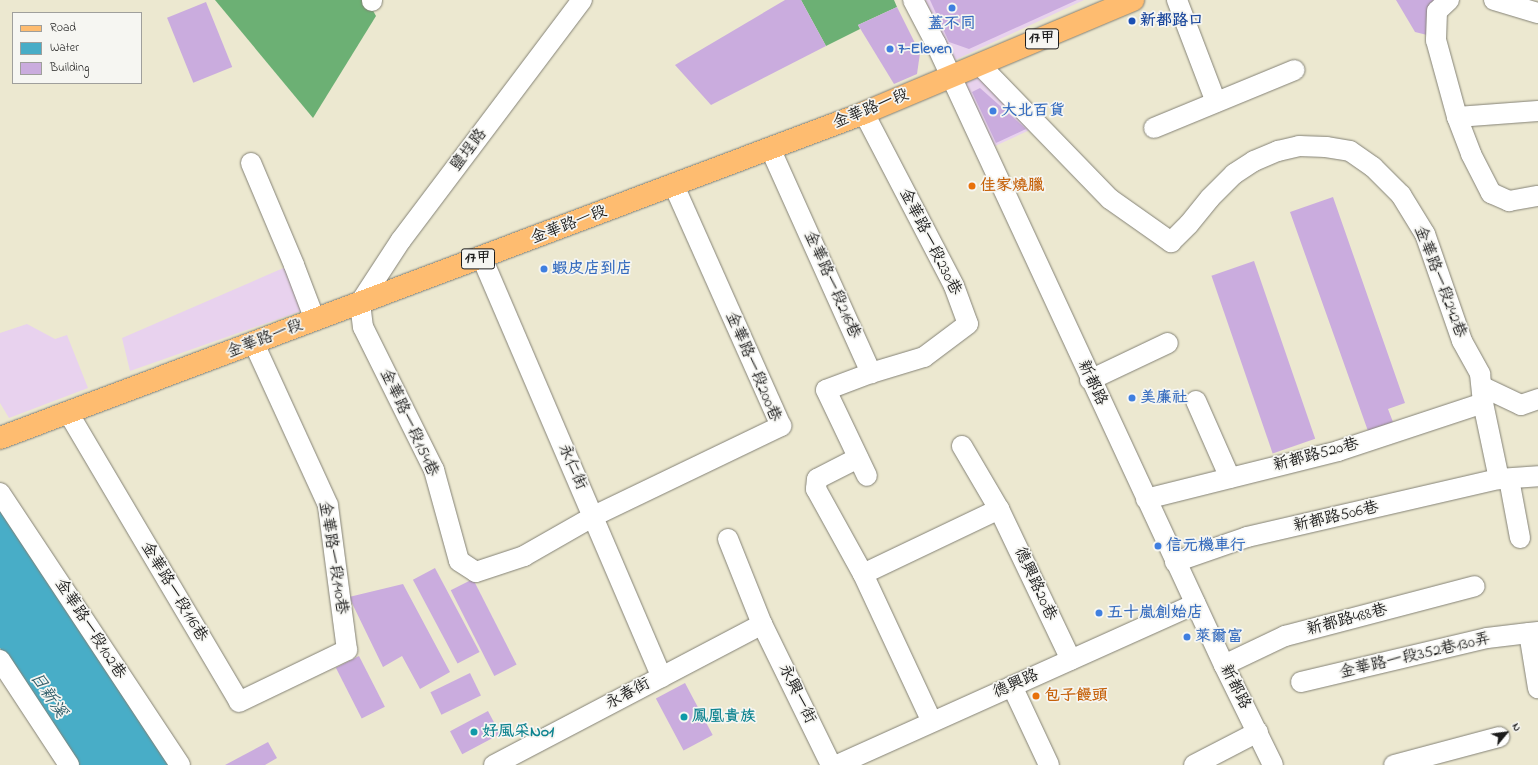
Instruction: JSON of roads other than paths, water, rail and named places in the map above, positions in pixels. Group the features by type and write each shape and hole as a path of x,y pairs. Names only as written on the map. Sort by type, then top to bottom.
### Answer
{"main road":[{"name":"金華路一段","path":"1,436 69,414 360,302 674,186 864,113 1132,0"}],"street":[{"name":"鹽埕路","path":"360,302 401,240 582,0"},
{"name":"新都路","path":"912,0 950,77 1195,604 1273,765"},
{"path":"1176,0 1216,102"},
{"path":"1449,0 1437,11 1436,40 1457,117 1471,154 1491,193 1509,201 1538,196"},
{"path":"1494,0 1538,13"},
{"name":"金華路一段242巷","path":"980,65 1110,199 1171,242 1189,224 1210,198 1234,174 1254,161 1278,151 1299,146 1326,147 1350,152 1373,167 1401,195 1425,234 1462,341 1480,374 1483,395 1520,538"},
{"path":"1154,128 1295,70"},
{"path":"1457,117 1538,111"},
{"name":"金華路一段230巷","path":"864,113 954,286 968,324 924,357 871,373"},
{"name":"金華路一段216巷","path":"770,148 871,373"},
{"path":"251,163 294,265 315,320"},
{"name":"金華路一段200巷","path":"594,516 781,426 674,186"},
{"name":"永仁街","path":"482,258 662,677"},
{"name":"金華路一段154巷","path":"360,302 363,327 434,470 459,561 476,572 518,559 594,516"},
{"path":"1090,380 1168,342"},
{"name":"金華路一段140巷","path":"254,343 328,505 347,650 310,667"},
{"path":"871,373 826,390 862,467 817,479 816,489 862,574 932,722"},
{"path":"1483,395 1521,405 1538,399"},
{"name":"新都路520巷","path":"1146,499 1338,451 1483,395"},
{"path":"1196,401 1230,478"},
{"name":"金華路一段116巷","path":"69,414 239,702 310,667"},
{"name":"德興路20巷","path":"962,446 999,509 1071,660"},
{"name":"新都路506巷","path":"1176,562 1247,537 1504,479 1538,476"},
{"name":"金華路一段102巷","path":"0,493 180,765"},
{"path":"862,574 999,509"},
{"name":"永興一街","path":"728,539 762,624 831,765"},
{"name":"新都路488巷","path":"1224,665 1285,636 1475,586"},
{"name":"德興路","path":"837,765 1195,604"},
{"name":"永春街","path":"501,763 762,624"},
{"name":"金華路一段352巷130弄","path":"1301,682 1487,638 1534,632 1538,688"},
{"path":"0,660 69,765"},
{"path":"1012,686 1049,765"},
{"path":"1194,765 1258,732"},
{"path":"1394,765 1499,737"}],"water":[{"name":"日新溪","path":"0,502 172,765 78,765 0,648"}],"place":[{"name":"蓋不同","path":"952,8"},
{"name":"新都路口","path":"1132,21"},
{"name":"7-Eleven","path":"890,49"},
{"name":"大北百貨","path":"993,111"},
{"name":"佳家燒臘","path":"972,186"},
{"name":"蝦皮店到店","path":"544,269"},
{"name":"美廉社","path":"1132,398"},
{"name":"信元機車行","path":"1158,546"},
{"name":"五十嵐創始店","path":"1099,613"},
{"name":"萊爾富","path":"1187,637"},
{"name":"包子饅頭","path":"1036,696"},
{"name":"鳳凰貴族","path":"684,717"},
{"name":"好風采No1","path":"474,732"}]}
